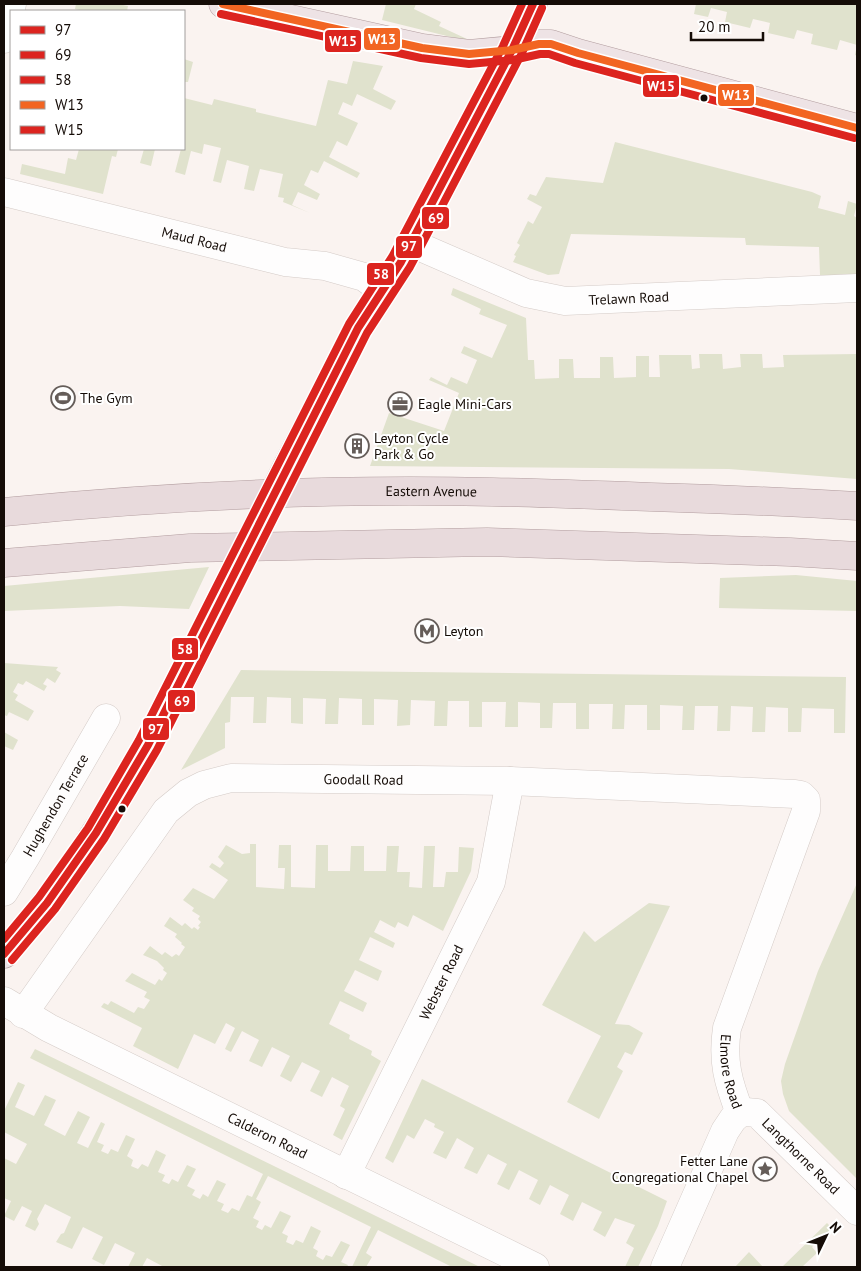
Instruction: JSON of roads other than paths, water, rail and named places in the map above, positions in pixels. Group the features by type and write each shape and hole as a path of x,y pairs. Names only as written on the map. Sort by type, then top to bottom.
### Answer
{"highway":[{"name":"Eastern Avenue","path":"4,512 97,503 212,496 353,492 492,492 799,502 857,506"},
{"path":"4,564 190,548 487,542 857,556"}],"main road":[{"path":"223,4 422,48 468,54 551,44 578,53 857,128"},
{"path":"4,954 48,903 96,833 148,745 192,661 289,463 358,328 383,291 411,242 512,50 533,4"}],"street":[{"path":"4,39 10,13"},
{"name":"Maud Road","path":"4,192 285,262 325,266 364,277 383,291"},
{"name":"Trelawn Road","path":"411,242 526,293 565,301 857,288"},
{"name":"Hughendon Terrace","path":"4,892 26,858 106,718"},
{"name":"Goodall Road","path":"13,1008 166,810 188,793 204,785 230,778 510,781 795,794 801,795 806,800 806,811"},
{"name":"Webster Road","path":"346,1175 491,882 510,781"},
{"name":"Elmore Road","path":"665,1267 720,1142 733,1119 740,1114 726,1069 724,1048 727,1028 806,811"},
{"name":"Calderon Road","path":"13,1008 49,1028 534,1267"},
{"name":"Langthorne Road","path":"740,1114 746,1112 756,1113 857,1211"}],"place":[{"name":"The Gym","path":"63,398"},
{"name":"Eagle Mini-Cars","path":"400,404"},
{"name":"Leyton Cycle Park & Go","path":"357,446"},
{"name":"Leyton","path":"427,631"},
{"name":"Fetter Lane Congregational Chapel","path":"765,1169"}]}
